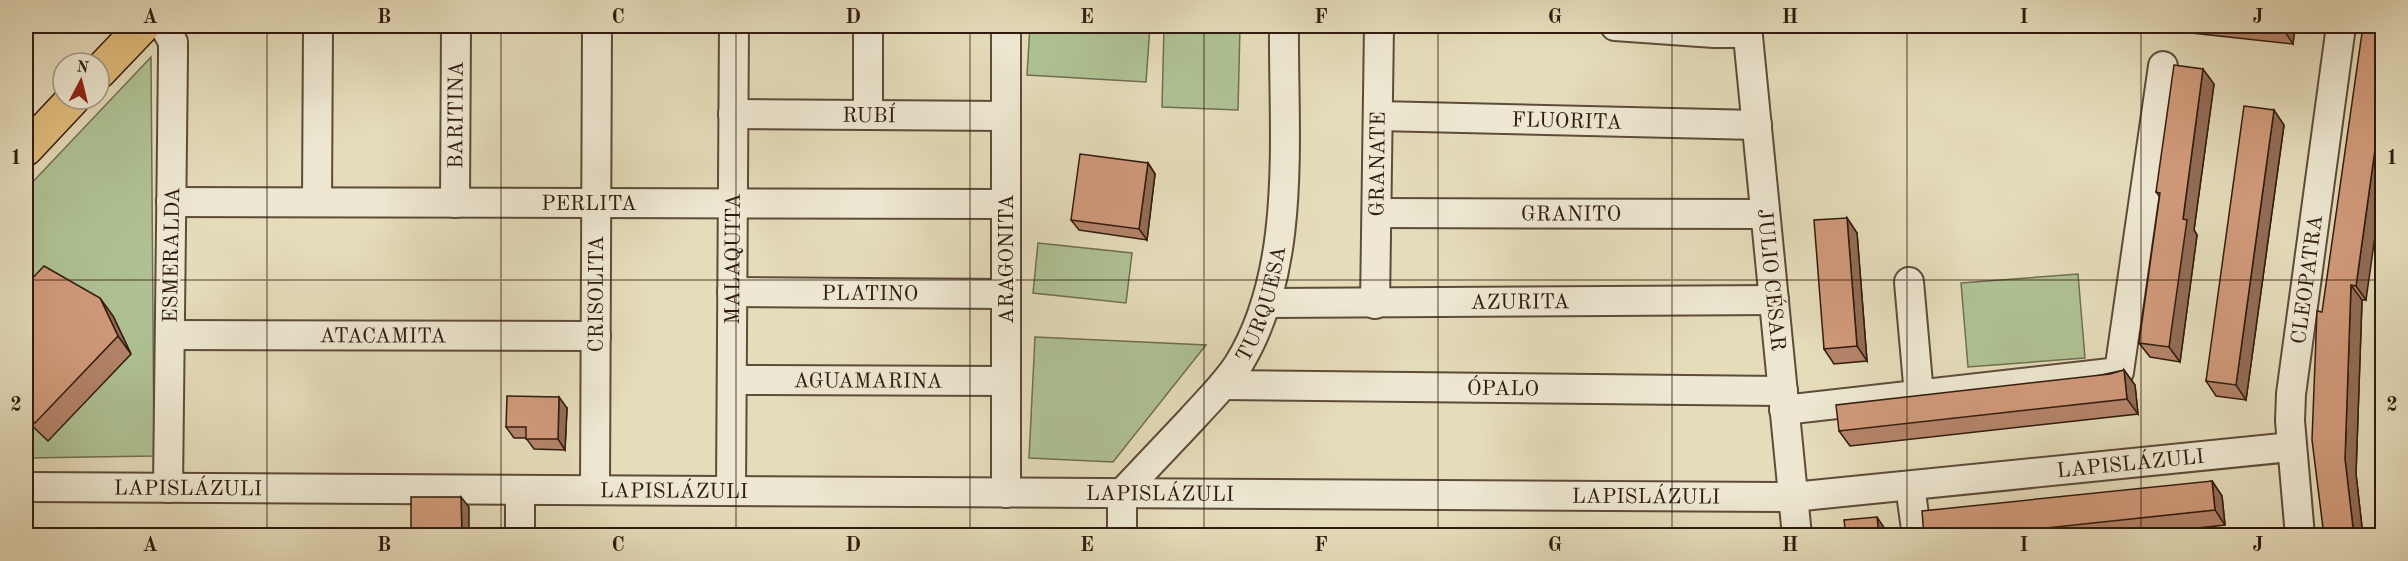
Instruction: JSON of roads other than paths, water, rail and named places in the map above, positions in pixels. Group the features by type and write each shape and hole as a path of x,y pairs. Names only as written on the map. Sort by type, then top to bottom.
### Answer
{"main road":[{"path":"111,59 143,26"},
{"path":"32,135 60,111"}],"street":[{"name":"ESMERALDA","path":"164,26 173,42 168,488"},
{"path":"317,202 318,26"},
{"name":"BARITINA","path":"455,203 456,26"},
{"name":"CRISOLITA","path":"595,490 597,26"},
{"name":"MALAQUITA","path":"731,491 734,26"},
{"path":"868,26 868,115"},
{"name":"ARAGONITA","path":"1006,26 1006,492"},
{"name":"TURQUESA","path":"1122,493 1223,385 1250,344 1266,303 1278,254 1281,229 1284,26"},
{"name":"GRANATE","path":"1375,304 1379,26"},
{"path":"1615,26 1714,33 1748,29"},
{"name":"CLEOPATRA","path":"2300,536 2291,447 2291,394 2342,26"},
{"name":"JULIO CÉSAR","path":"1748,29 1797,536"},
{"name":"ÓPALO","path":"1223,385 1784,400 1919,394 2119,372 2163,66"},
{"name":"RUBÍ","path":"733,114 1006,116"},
{"name":"FLUORITA","path":"1378,116 1757,125"},
{"name":"PERLITA","path":"171,202 1006,204"},
{"name":"GRANITO","path":"1377,213 1765,214"},
{"path":"1909,282 1919,394"},
{"name":"PLATINO","path":"732,292 1006,294"},
{"name":"AZURITA","path":"1266,303 1774,300"},
{"name":"ATACAMITA","path":"170,335 596,336"},
{"name":"AGUAMARINA","path":"732,380 1006,381"},
{"name":"LAPISLÁZULI","path":"26,487 1793,497 2291,447"},
{"path":"1910,486 1917,536"},
{"path":"520,490 520,536"},
{"path":"1122,493 1122,536"}]}
